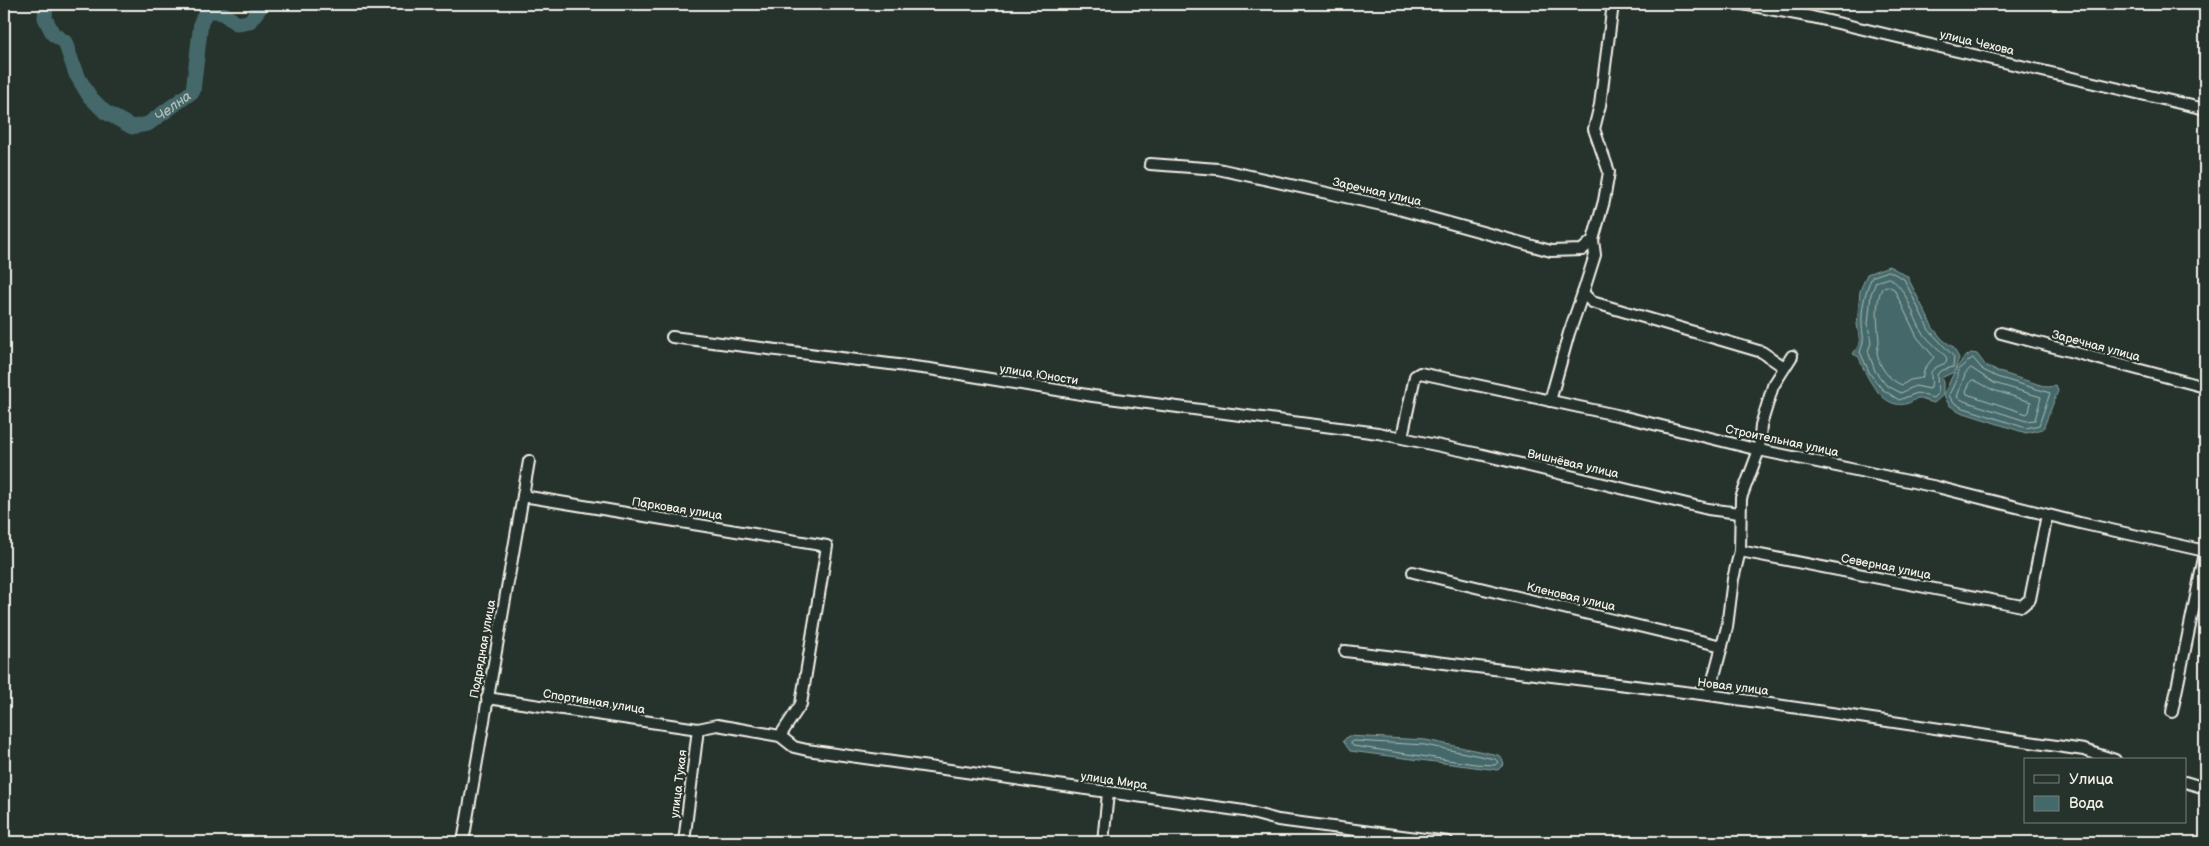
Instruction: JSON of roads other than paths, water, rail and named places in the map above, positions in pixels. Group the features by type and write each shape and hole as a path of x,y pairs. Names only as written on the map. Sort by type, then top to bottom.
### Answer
{"street":[{"path":"1550,400 1568,333 1595,255 1593,240 1604,201 1609,172 1594,130 1600,105 1613,4"},
{"name":"улица Чехова","path":"1743,4 1812,17 2205,109"},
{"name":"Заречная улица","path":"1150,164 1227,171 1400,209 1551,251 1582,250 1593,240"},
{"path":"1583,293 1592,302 1762,352 1784,367"},
{"name":"Заречная улица","path":"2001,333 2205,387"},
{"name":"улица Юности","path":"672,337 930,369 1093,396 1402,437"},
{"path":"1709,695 1727,627 1733,579 1740,551 1739,513 1741,498 1759,450 1762,425 1773,386 1792,356"},
{"name":"Строительная улица","path":"1402,437 1416,373 1550,400 1759,450 1937,487 2205,552"},
{"name":"Вишнёвая улица","path":"1402,437 1708,509 1739,513"},
{"name":"Подрядная улица","path":"463,842 529,461"},
{"name":"Парковая улица","path":"523,496 827,546 801,704 780,736"},
{"name":"Северная улица","path":"1740,551 2022,606 2028,603 2030,599 2047,515"},
{"path":"2172,712 2205,552"},
{"name":"Кленовая улица","path":"1413,572 1722,646"},
{"name":"Новая улица","path":"1346,651 1709,695 2084,750 2109,758"},
{"name":"Спортивная улица","path":"487,698 698,729 717,726 780,736"},
{"name":"улица Тукая","path":"684,842 698,729"},
{"name":"улица Мира","path":"780,736 794,747 807,750 1244,811 1278,820 1448,842"},
{"path":"2186,782 2205,788"},
{"path":"1102,842 1108,793"}],"water":[{"path":"1889,266 1907,276 1933,328 1943,340 1953,347 1959,358 1954,372 1941,378 1943,382 1943,395 1934,403 1917,398 1907,404 1897,404 1888,401 1873,386 1859,357 1853,354 1860,343 1857,324 1860,291 1867,274"},
{"path":"1971,353 1977,354 1986,366 1999,372 2047,387 2056,386 2058,391 2043,429 2026,433 1958,411 1949,405 1944,395 1954,372"},
{"path":"1348,736 1426,740 1498,755 1502,758 1504,764 1498,770 1350,751 1343,741"}],"waterway":[{"name":"Челна","path":"46,4 45,18 53,34 65,42 76,74 90,97 105,112 132,127 148,124 193,91 201,22 206,12 219,12 237,24 249,22 263,4"}]}
